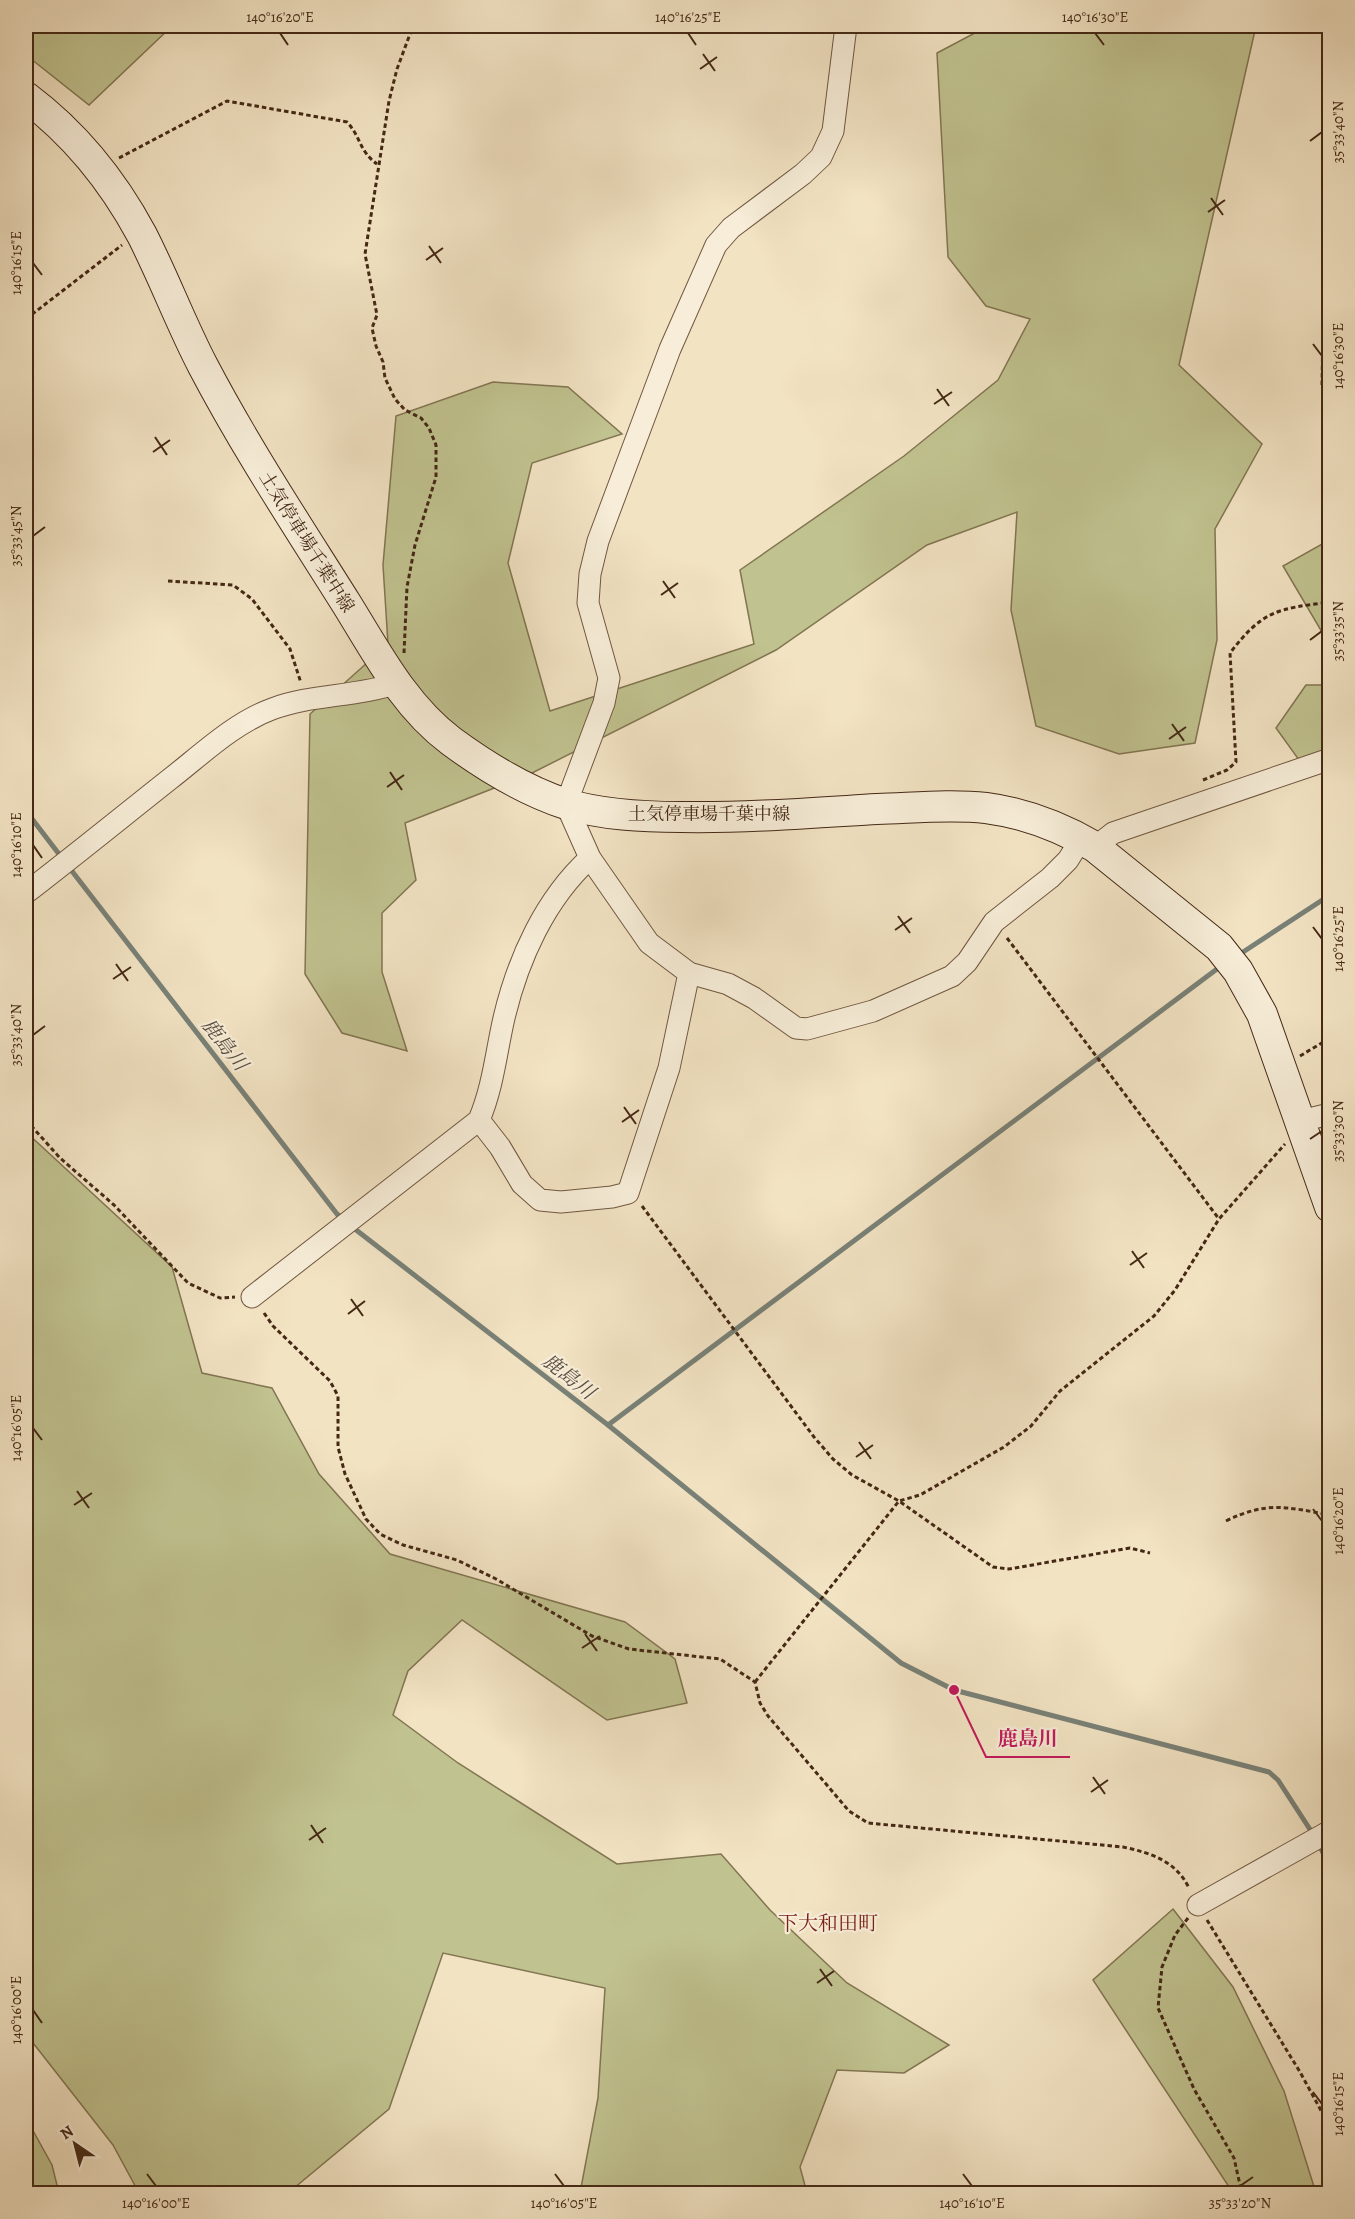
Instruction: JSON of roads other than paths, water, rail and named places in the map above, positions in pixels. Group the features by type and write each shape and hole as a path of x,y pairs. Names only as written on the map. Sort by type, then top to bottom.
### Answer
{"main road":[{"name":"土気停車場千葉中線","path":"26,97 46,112 99,169 141,234 201,362 246,444 393,678 420,712 449,740 535,791 566,804 642,817 708,817 957,806 1018,815 1048,824 1088,843 1219,947 1238,971 1262,1014 1329,1207"}],"street":[{"path":"846,26 833,130 821,157 803,174 731,228 716,245 670,350 598,541 590,574 588,603 609,678 604,703 566,804 590,858 650,943 689,973 728,984 754,998 785,1022 796,1028 807,1029 873,1011 952,976 967,962 994,922 1050,878 1088,843 1329,759"},
{"path":"26,893 247,721 271,709 378,690 393,678"},
{"path":"252,1297 479,1120 490,1093 504,1016 526,946 559,892 590,858"},
{"path":"479,1120 500,1147 522,1184 540,1200 561,1202 612,1197 628,1193 669,1068 689,973"},
{"path":"1301,1126 1329,1114"},
{"path":"1198,1905 1321,1836"}],"waterway":[{"name":"鹿島川","path":"26,811 62,858"},
{"name":"鹿島川","path":"68,866 337,1214 344,1220"},
{"path":"1237,956 1330,895"},
{"path":"608,1425 1221,966"},
{"name":"鹿島川","path":"351,1226 608,1425 901,1663 954,1690 1269,1772 1278,1780 1313,1834"},
{"name":"鹿島川","path":"1318,1842 1330,1868"}],"place":[{"name":"鹿島川","path":"954,1690"}],"district":[{"name":"下大和田町","path":"828,1923"}]}
